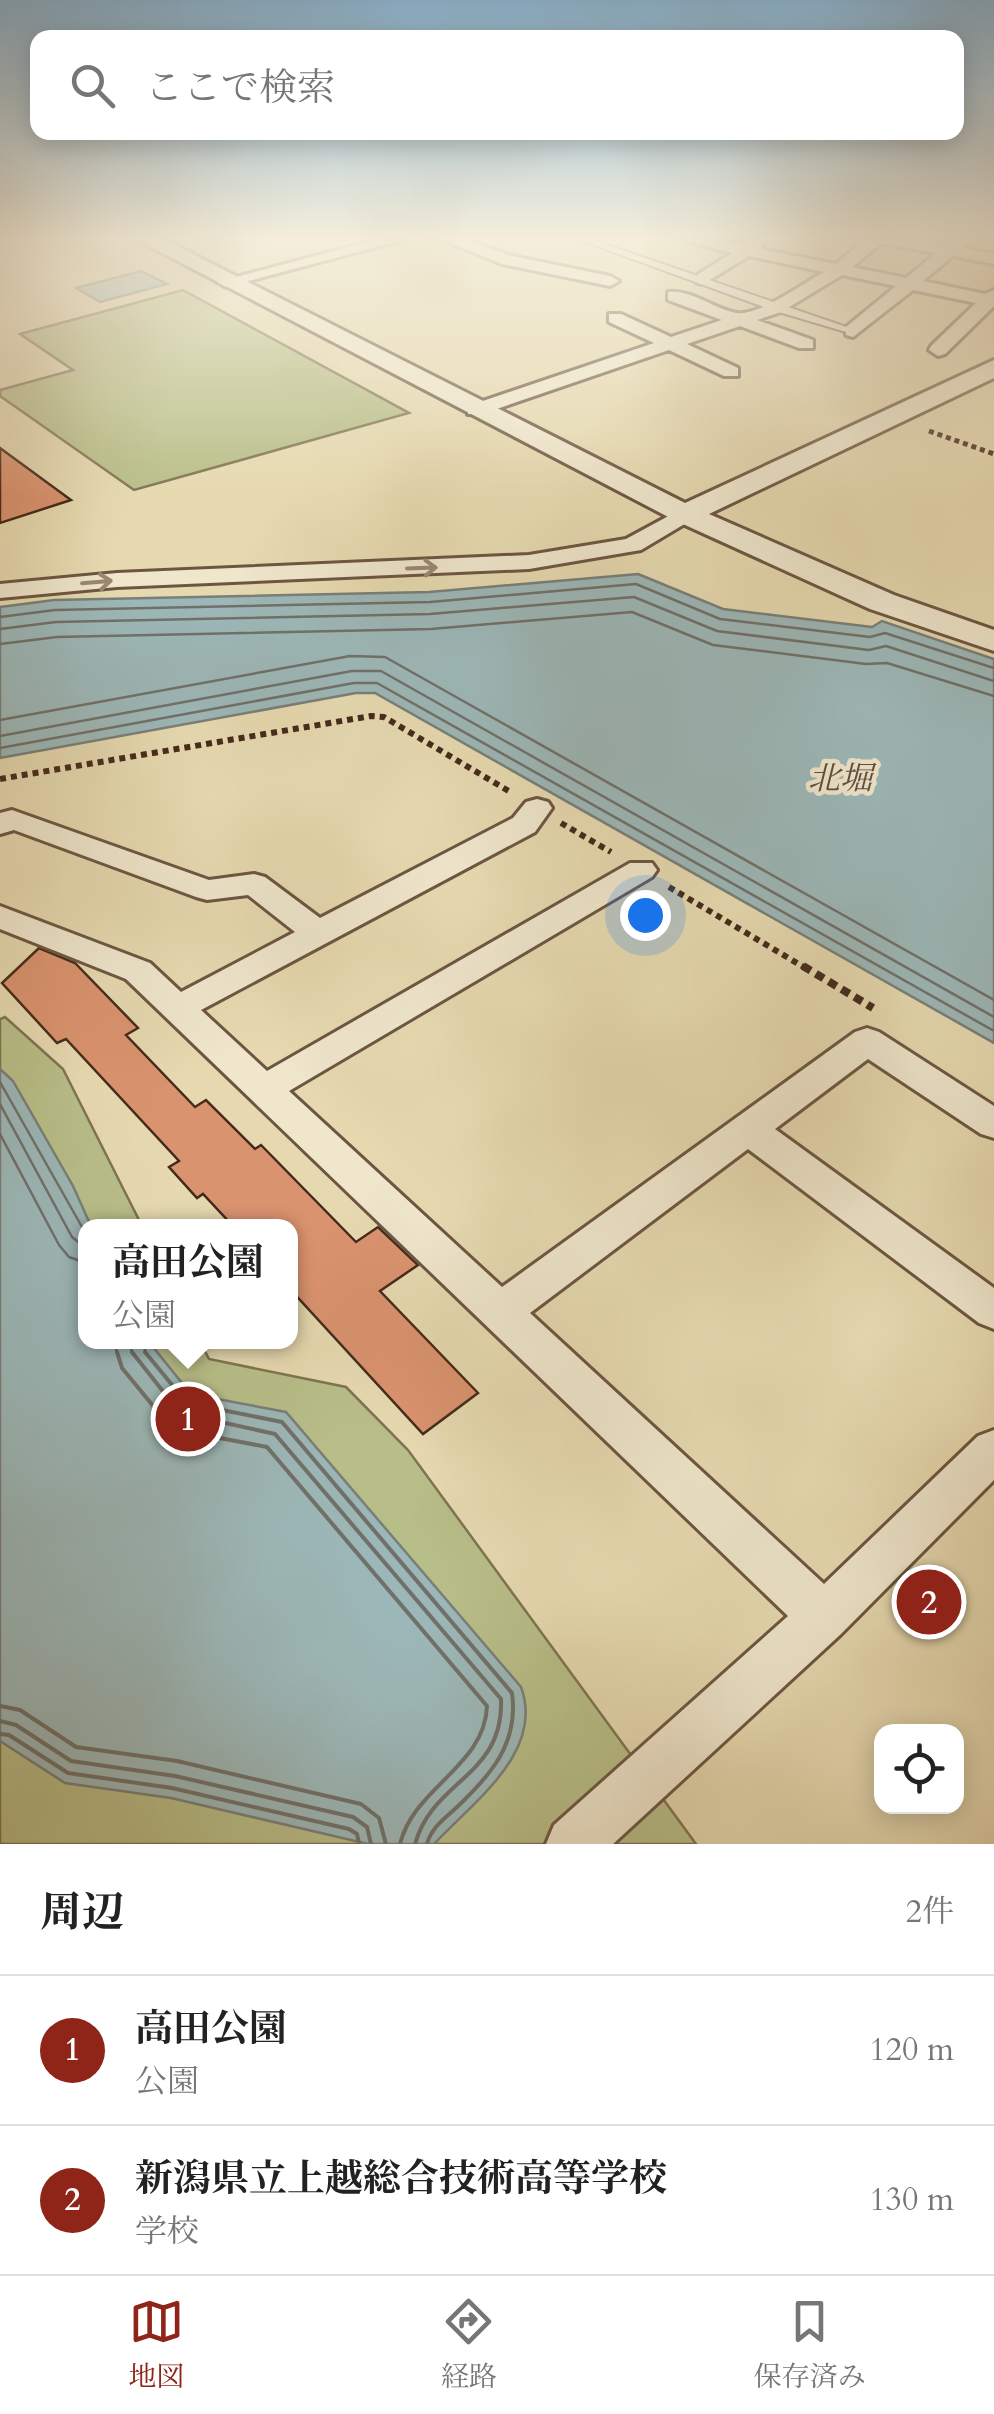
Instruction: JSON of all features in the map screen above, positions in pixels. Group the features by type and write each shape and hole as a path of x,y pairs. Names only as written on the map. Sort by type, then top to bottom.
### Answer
{"street":[{"path":"308,324 686,514 882,602 994,640"},
{"path":"627,324 730,372"},
{"path":"475,410 728,324"},
{"path":"751,324 806,344"},
{"path":"853,330 860,324"},
{"path":"938,350 965,324"},
{"path":"0,591 117,580 529,562 633,544 686,514 988,376"},
{"path":"178,1008 524,825 537,808"},
{"path":"0,824 12,819 207,890 254,884 318,933"},
{"path":"264,1089 641,870"},
{"path":"0,916 138,971 824,1617"},
{"path":"500,1312 867,1041 994,1124"},
{"path":"748,1129 994,1312"},
{"path":"573,1844 824,1617 994,1450"}],"lane":[{"path":"832,324 853,330"}],"path":[{"path":"890,418 994,454"}],"green space":[{"path":"57,324 246,324 409,413 134,490 0,396 0,390 73,370 20,334"},
{"path":"5,1017 63,1069 138,1219 78,1219 78,1349 204,1349 209,1359 346,1387 408,1450 696,1844 0,1844 0,1019"}],"water":[{"name":"北堀","path":"638,574 723,609 872,627 882,621 994,659 994,1043 375,693 356,693 0,758 0,607 54,600 429,592"},
{"path":"0,1069 13,1081 88,1219 78,1219 78,1349 155,1349 191,1394 286,1412 521,1687 526,1711 523,1733 501,1774 434,1844 368,1844 171,1798 65,1783 0,1741"}],"building":[{"path":"0,448 71,500 0,523"},
{"path":"39,948 75,963 138,1028 126,1035 195,1107 206,1100 255,1149 261,1145 356,1242 378,1227 418,1265 380,1291 478,1393 423,1434 298,1298 298,1219 226,1219 203,1194 197,1198 169,1167 179,1161 66,1039 57,1043 2,983"}],"place":[{"name":"高田公園","path":"188,1419"},
{"name":"新潟県立上越総合技術高等学校","path":"929,1602"}]}
